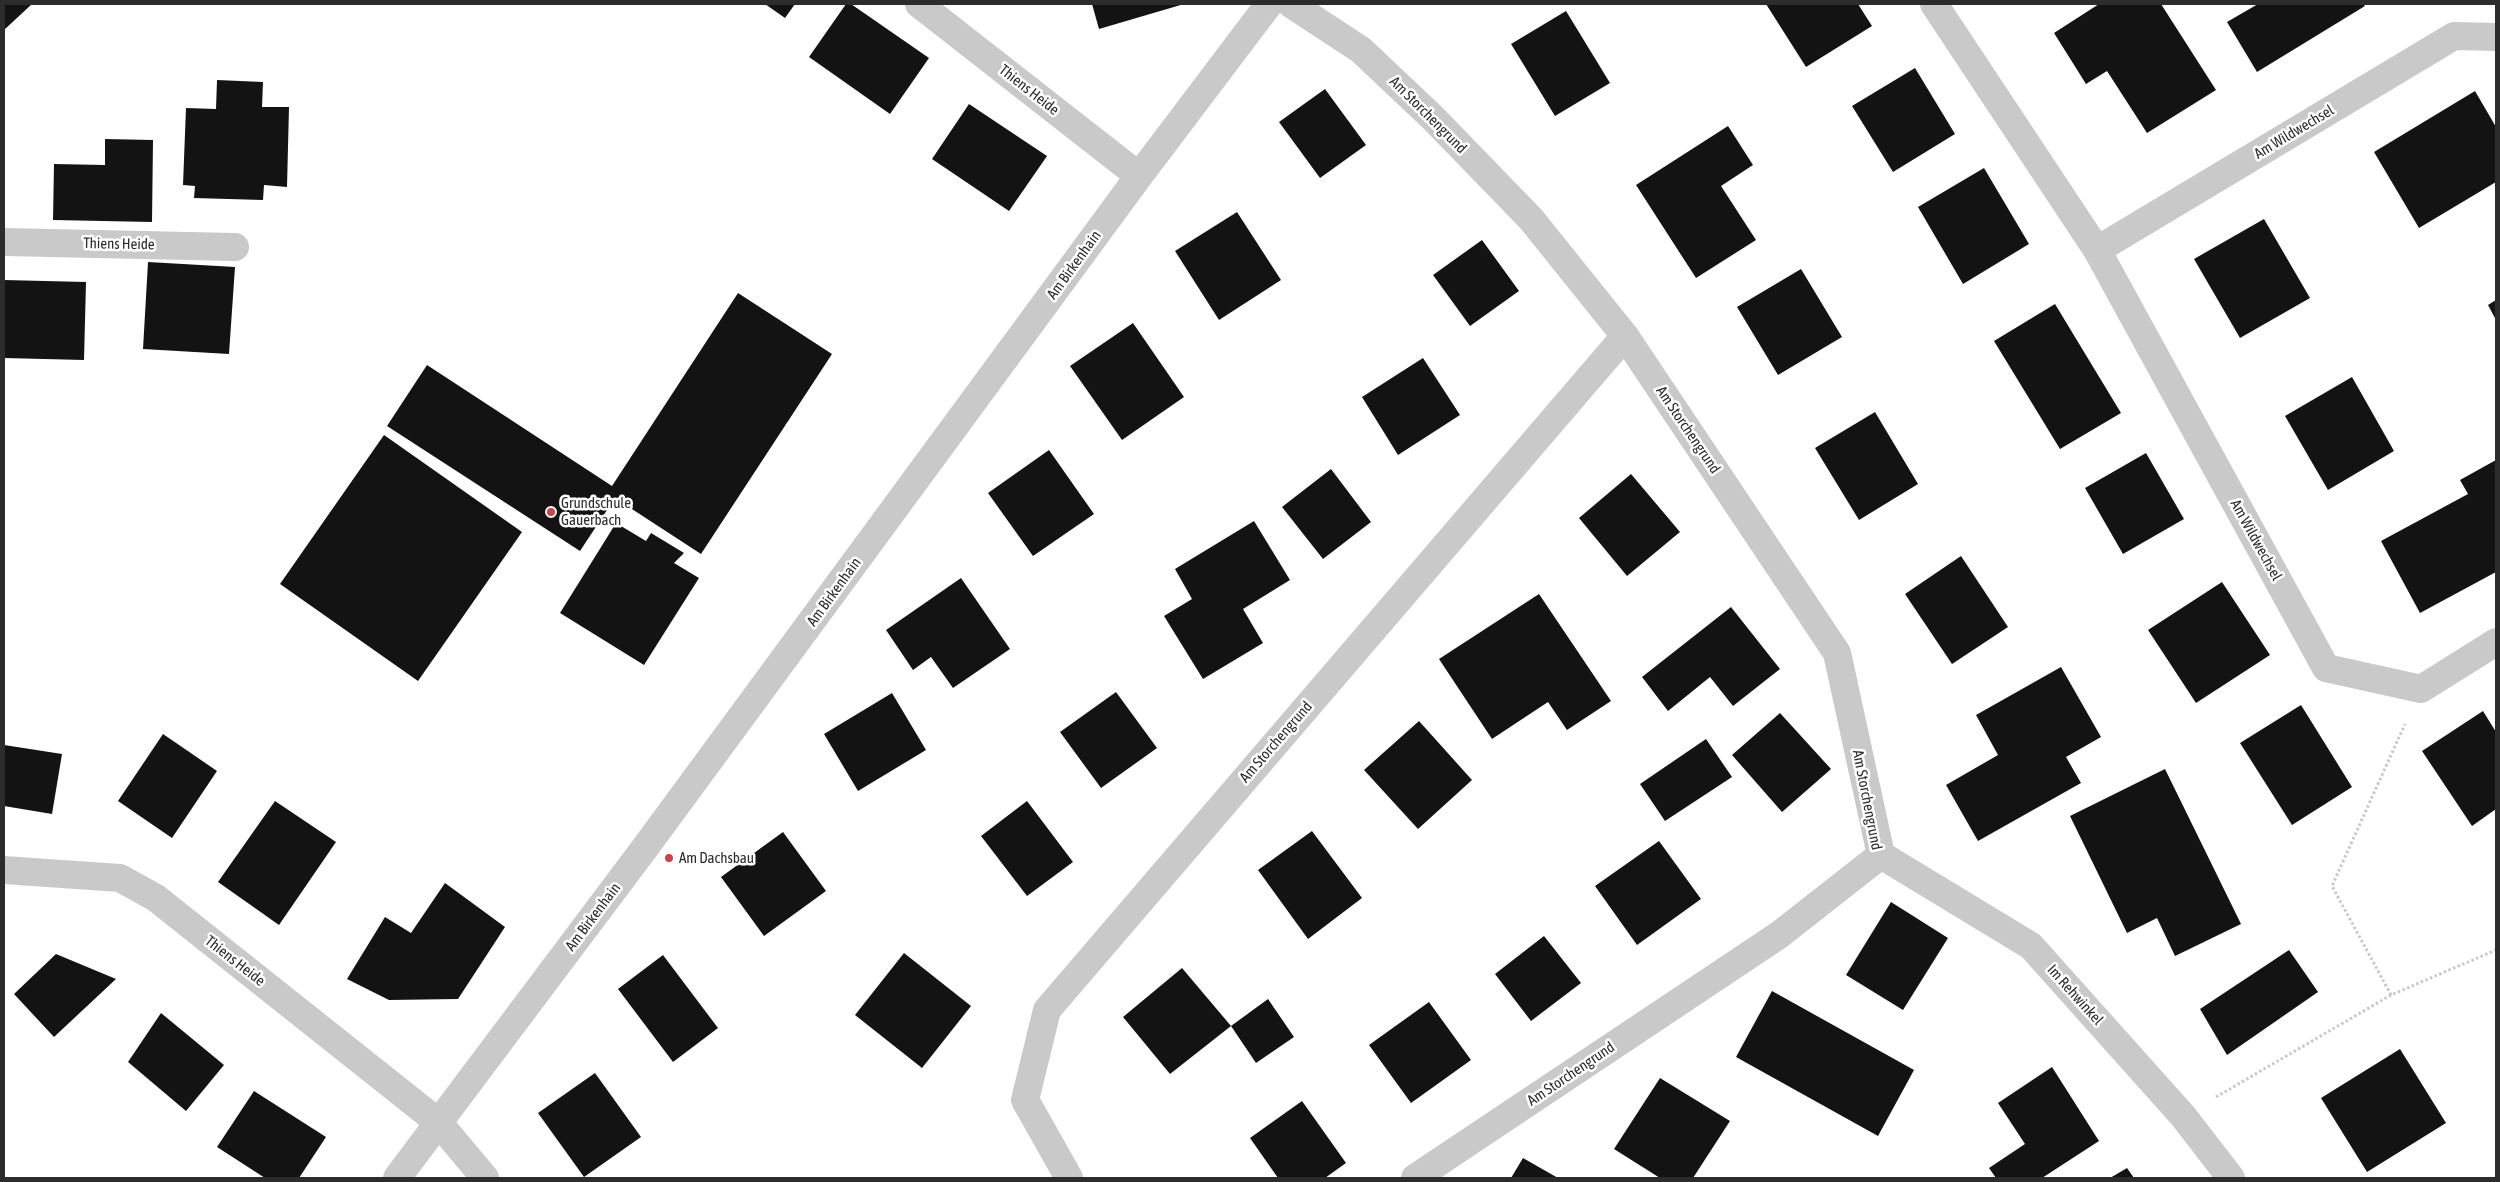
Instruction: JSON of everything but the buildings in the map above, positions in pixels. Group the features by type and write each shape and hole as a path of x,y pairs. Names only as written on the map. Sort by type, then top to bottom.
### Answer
{"street":[{"name":"Thiens Heide","path":"919,4 1139,176"},
{"name":"Am Birkenhain","path":"397,1178 648,845 1139,176 1269,4"},
{"name":"Am Storchengrund","path":"1291,4 1361,50 1433,118 1530,219 1625,336 1837,653 1881,854 1779,935 1414,1178"},
{"name":"Am Wildwechsel","path":"1934,4 2097,250 2326,668 2421,689"},
{"name":"Am Wildwechsel","path":"2097,250 2454,36 2496,37"},
{"name":"Thiens Heide","path":"4,242 234,247"},
{"name":"Am Storchengrund","path":"1069,1178 1025,1100 1047,1010 1625,336"},
{"path":"2421,689 2496,642"},
{"name":"Im Rehwinkel","path":"1881,854 2031,946 2183,1116 2231,1178"},
{"name":"Thiens Heide","path":"4,870 120,878 156,898 438,1122"},
{"path":"438,1122 485,1178"}],"path":[{"path":"2391,995 2332,886 2421,689"},
{"path":"2183,1116 2391,995 2496,950"}],"place":[{"name":"Grundschule Gauerbach","path":"551,512"},
{"name":"Am Dachsbau","path":"669,858"}]}
